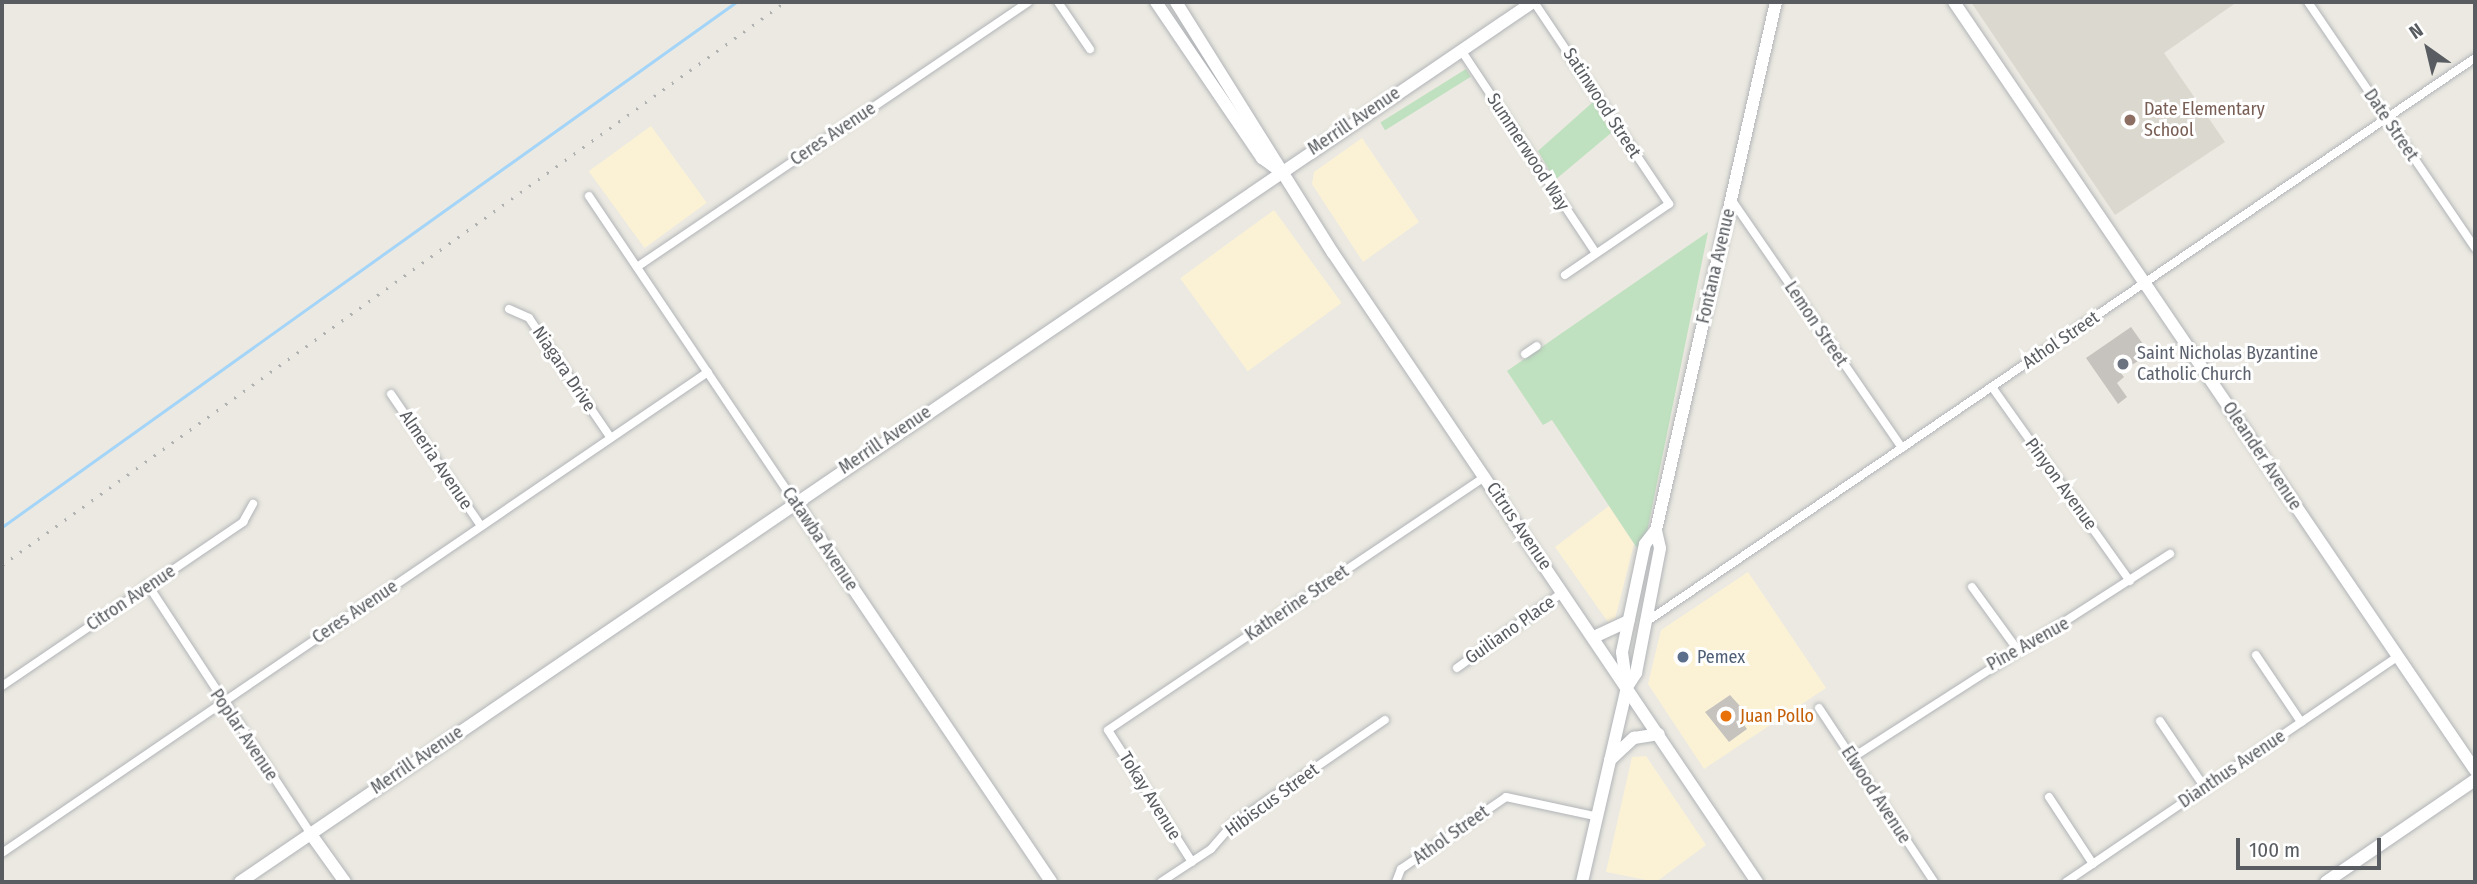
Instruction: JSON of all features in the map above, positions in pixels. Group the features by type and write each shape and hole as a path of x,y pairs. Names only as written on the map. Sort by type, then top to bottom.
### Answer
{"main road":[{"name":"Citrus Avenue","path":"1156,2 1262,158 1280,171"},
{"name":"Citrus Avenue","path":"1176,2 1274,150 1280,171 1757,882"},
{"name":"Merrill Avenue","path":"240,882 1280,171 1534,2"},
{"name":"Fontana Avenue","path":"1582,882 1595,816 1627,687 1636,673 1660,548 1656,530 1776,2"},
{"name":"Oleander Avenue","path":"1954,2 2475,770"},
{"name":"Catawba Avenue","path":"794,502 1051,882"},
{"name":"Fontana Avenue","path":"1627,687 1622,652 1645,544 1656,530"},
{"path":"1594,636 1629,621"},
{"path":"1610,760 1634,738 1659,734"},
{"path":"2326,882 2475,780"},
{"name":"Poplar Avenue","path":"310,832 345,882"}],"street":[{"name":"Ceres Avenue","path":"637,267 1028,2"},
{"path":"1058,2 1090,49"},
{"name":"Satinwood Street","path":"1534,2 1669,204 1596,253"},
{"name":"Date Street","path":"2308,2 2475,248"},
{"name":"Summerwood Way","path":"1461,50 1596,253"},
{"name":"Athol Street","path":"1646,622 2475,58"},
{"name":"Catawba Avenue","path":"589,196 794,502"},
{"name":"Lemon Street","path":"1731,199 1902,449"},
{"path":"1564,275 1596,253"},
{"name":"Niagara Drive","path":"509,309 529,318 611,438"},
{"path":"1525,354 1537,346"},
{"name":"Ceres Avenue","path":"2,853 708,372"},
{"name":"Pinyon Avenue","path":"1992,387 2130,581"},
{"name":"Almeria Avenue","path":"391,394 481,526"},
{"name":"Katherine Street","path":"1108,730 1486,476"},
{"name":"Citron Avenue","path":"2,686 243,522 253,504"},
{"name":"Pine Avenue","path":"1852,758 2017,649 2041,642 2170,554"},
{"name":"Poplar Avenue","path":"148,585 222,703 310,832"},
{"path":"1972,587 2017,649"},
{"name":"Guiliano Place","path":"1457,668 1563,592"},
{"path":"2256,655 2301,722"},
{"name":"Dianthus Avenue","path":"2066,882 2398,656"},
{"name":"Elwood Avenue","path":"1819,708 1934,882"},
{"name":"Hibiscus Street","path":"1161,882 1192,862 1233,824 1385,720"},
{"path":"2160,720 2205,788"},
{"name":"Tokay Avenue","path":"1108,730 1192,862"},
{"name":"Athol Street","path":"1396,882 1401,869 1506,797 1595,816"},
{"path":"2049,797 2093,864"}],"shaded area":[{"name":"Date Elementary School","path":"1971,2 2237,2 2164,53 2225,142 2115,215"},
{"path":"651,126 707,203 645,248 589,171"},
{"path":"1362,138 1419,222 1363,262 1312,184 1314,172"},
{"path":"1274,210 1342,303 1248,371 1180,278"},
{"path":"1609,506 1634,544 1615,619 1608,622 1555,547"},
{"path":"1748,572 1826,688 1704,769 1648,684 1661,630"},
{"path":"1646,756 1706,845 1656,882 1606,872 1632,757"}],"green space":[{"path":"1466,69 1471,77 1385,130 1380,123"},
{"path":"1593,102 1611,133 1555,180 1538,151"},
{"path":"1708,232 1646,537 1637,548 1552,420 1543,425 1507,371"}],"building":[{"path":"2131,327 2150,354 2120,372 2124,377 2117,383 2127,397 2118,404 2086,358"},
{"name":"Juan Pollo","path":"1730,695 1747,714 1740,719 1747,729 1729,742 1705,712"}],"waterway":[{"path":"2,527 736,2"}],"railway":[{"path":"2,565 785,2"}],"place":[{"name":"Date Elementary School","path":"2130,120"},
{"name":"Saint Nicholas Byzantine Catholic Church","path":"2123,364"},
{"name":"Pemex","path":"1683,657"},
{"name":"Juan Pollo","path":"1726,716"}]}
